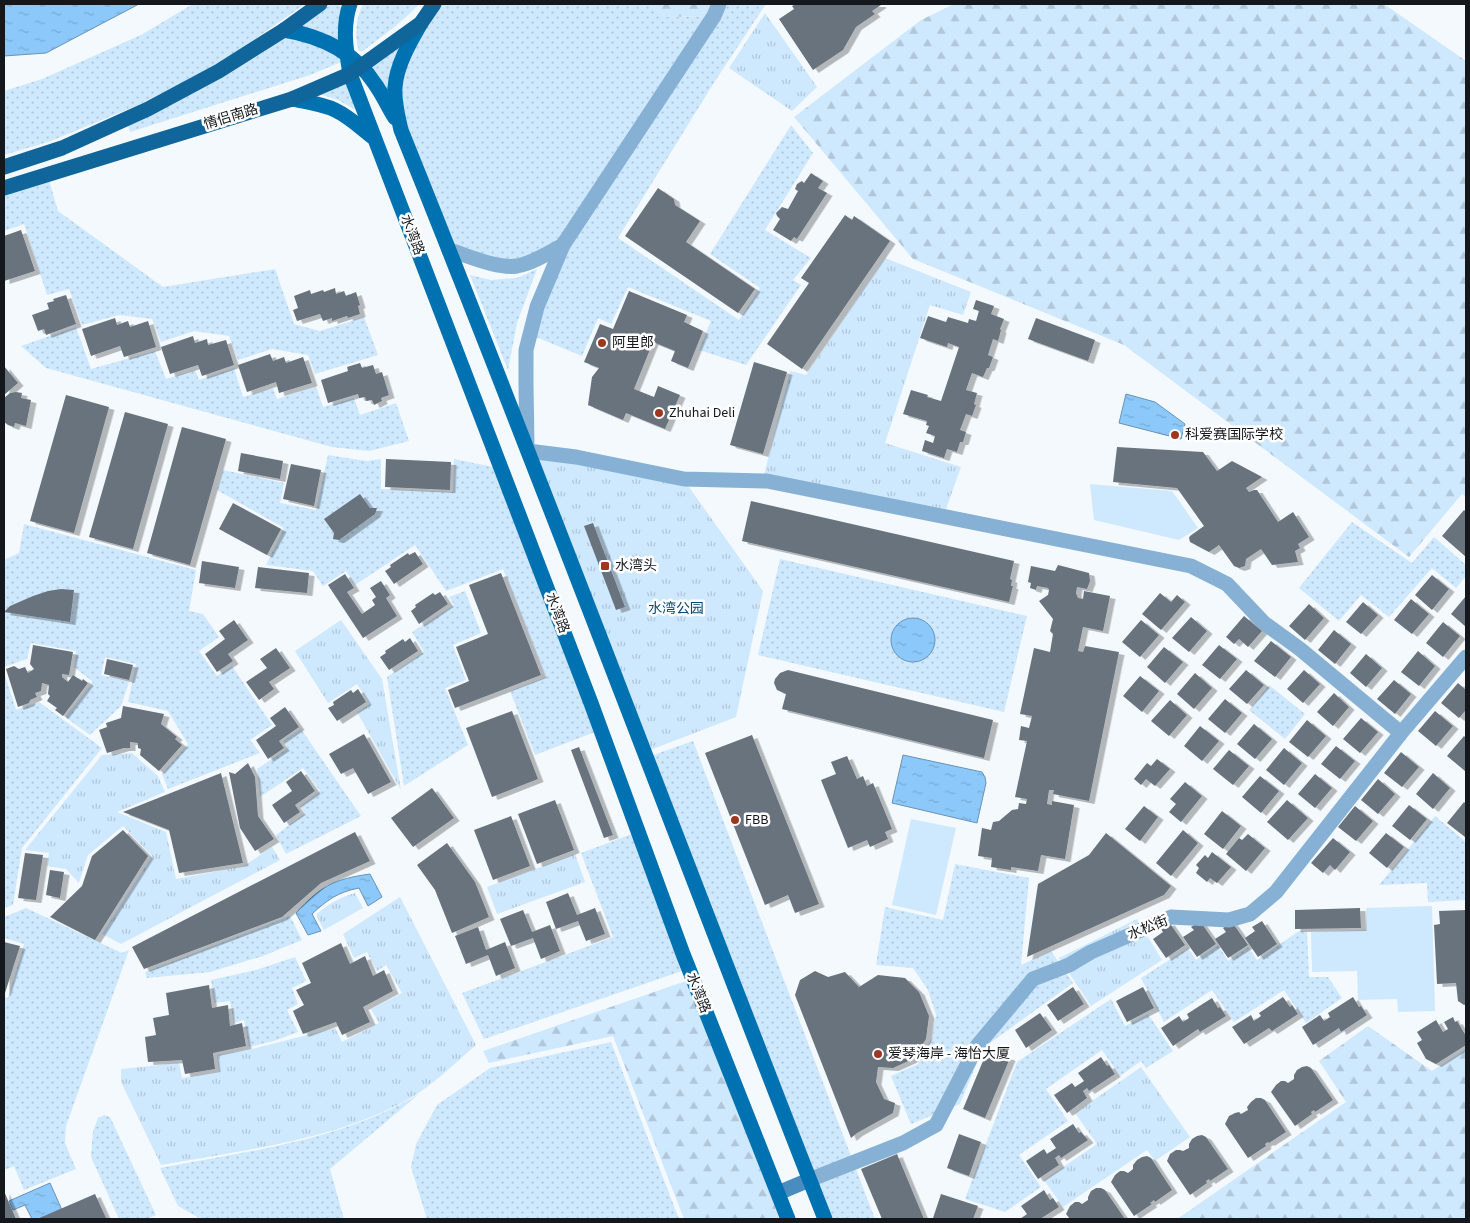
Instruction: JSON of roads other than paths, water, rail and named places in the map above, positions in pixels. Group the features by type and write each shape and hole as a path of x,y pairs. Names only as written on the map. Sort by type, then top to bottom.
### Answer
{"highway":[{"path":"4,167 62,148 148,109 219,71 284,30 320,4"},
{"name":"情侣南路","path":"4,188 86,161 292,99 356,70 421,23 434,4"}],"main road":[{"name":"水湾路","path":"350,4 345,27 345,44 347,53 356,70 375,139 591,703 683,954 788,1219"},
{"name":"水湾路","path":"421,23 406,49 395,87 396,107 401,130 450,250 622,691 712,931 825,1219"},
{"path":"284,30 322,39 347,53"},
{"path":"356,70 375,83 401,130"},
{"path":"292,99 335,110 375,139"},
{"path":"778,1194 809,1180"}],"street":[{"name":"水湾路","path":"528,451 526,350 537,307 562,245 714,16 719,4"},
{"path":"450,250 499,266 516,266 537,259 562,245"},
{"path":"528,451 576,456 684,480 767,481 1191,566 1227,584 1264,624 1304,652 1401,733"},
{"name":"水松街","path":"809,1180 903,1143 936,1125 977,1046 1033,979 1069,965 1091,952 1171,917 1228,920 1250,914 1276,892 1401,733 1466,657"}],"water":[{"path":"4,4 139,4 46,53 4,56"},
{"path":"1126,394 1155,402 1185,424 1181,439 1119,423"},
{"path":"909,618 917,618 929,624 935,640 929,656 917,662 909,662 897,656 891,644 891,636 897,624"},
{"path":"903,755 982,772 986,783 977,823 892,803"},
{"path":"370,874 382,897 368,906 359,888 339,894 312,914 321,931 308,935 296,913 313,896 337,881"},
{"path":"50,1183 66,1219 32,1219 25,1205 13,1210 9,1201"}],"place":[{"name":"阿里郎","path":"602,343"},
{"name":"Zhuhai Deli","path":"659,413"},
{"name":"科爱赛国际学校","path":"1175,435"},
{"name":"水湾头","path":"605,566"},
{"name":"FBB","path":"735,820"},
{"name":"爱琴海岸 - 海怡大厦","path":"878,1054"}],"park label":[{"name":"水湾公园","path":"676,609"}]}
